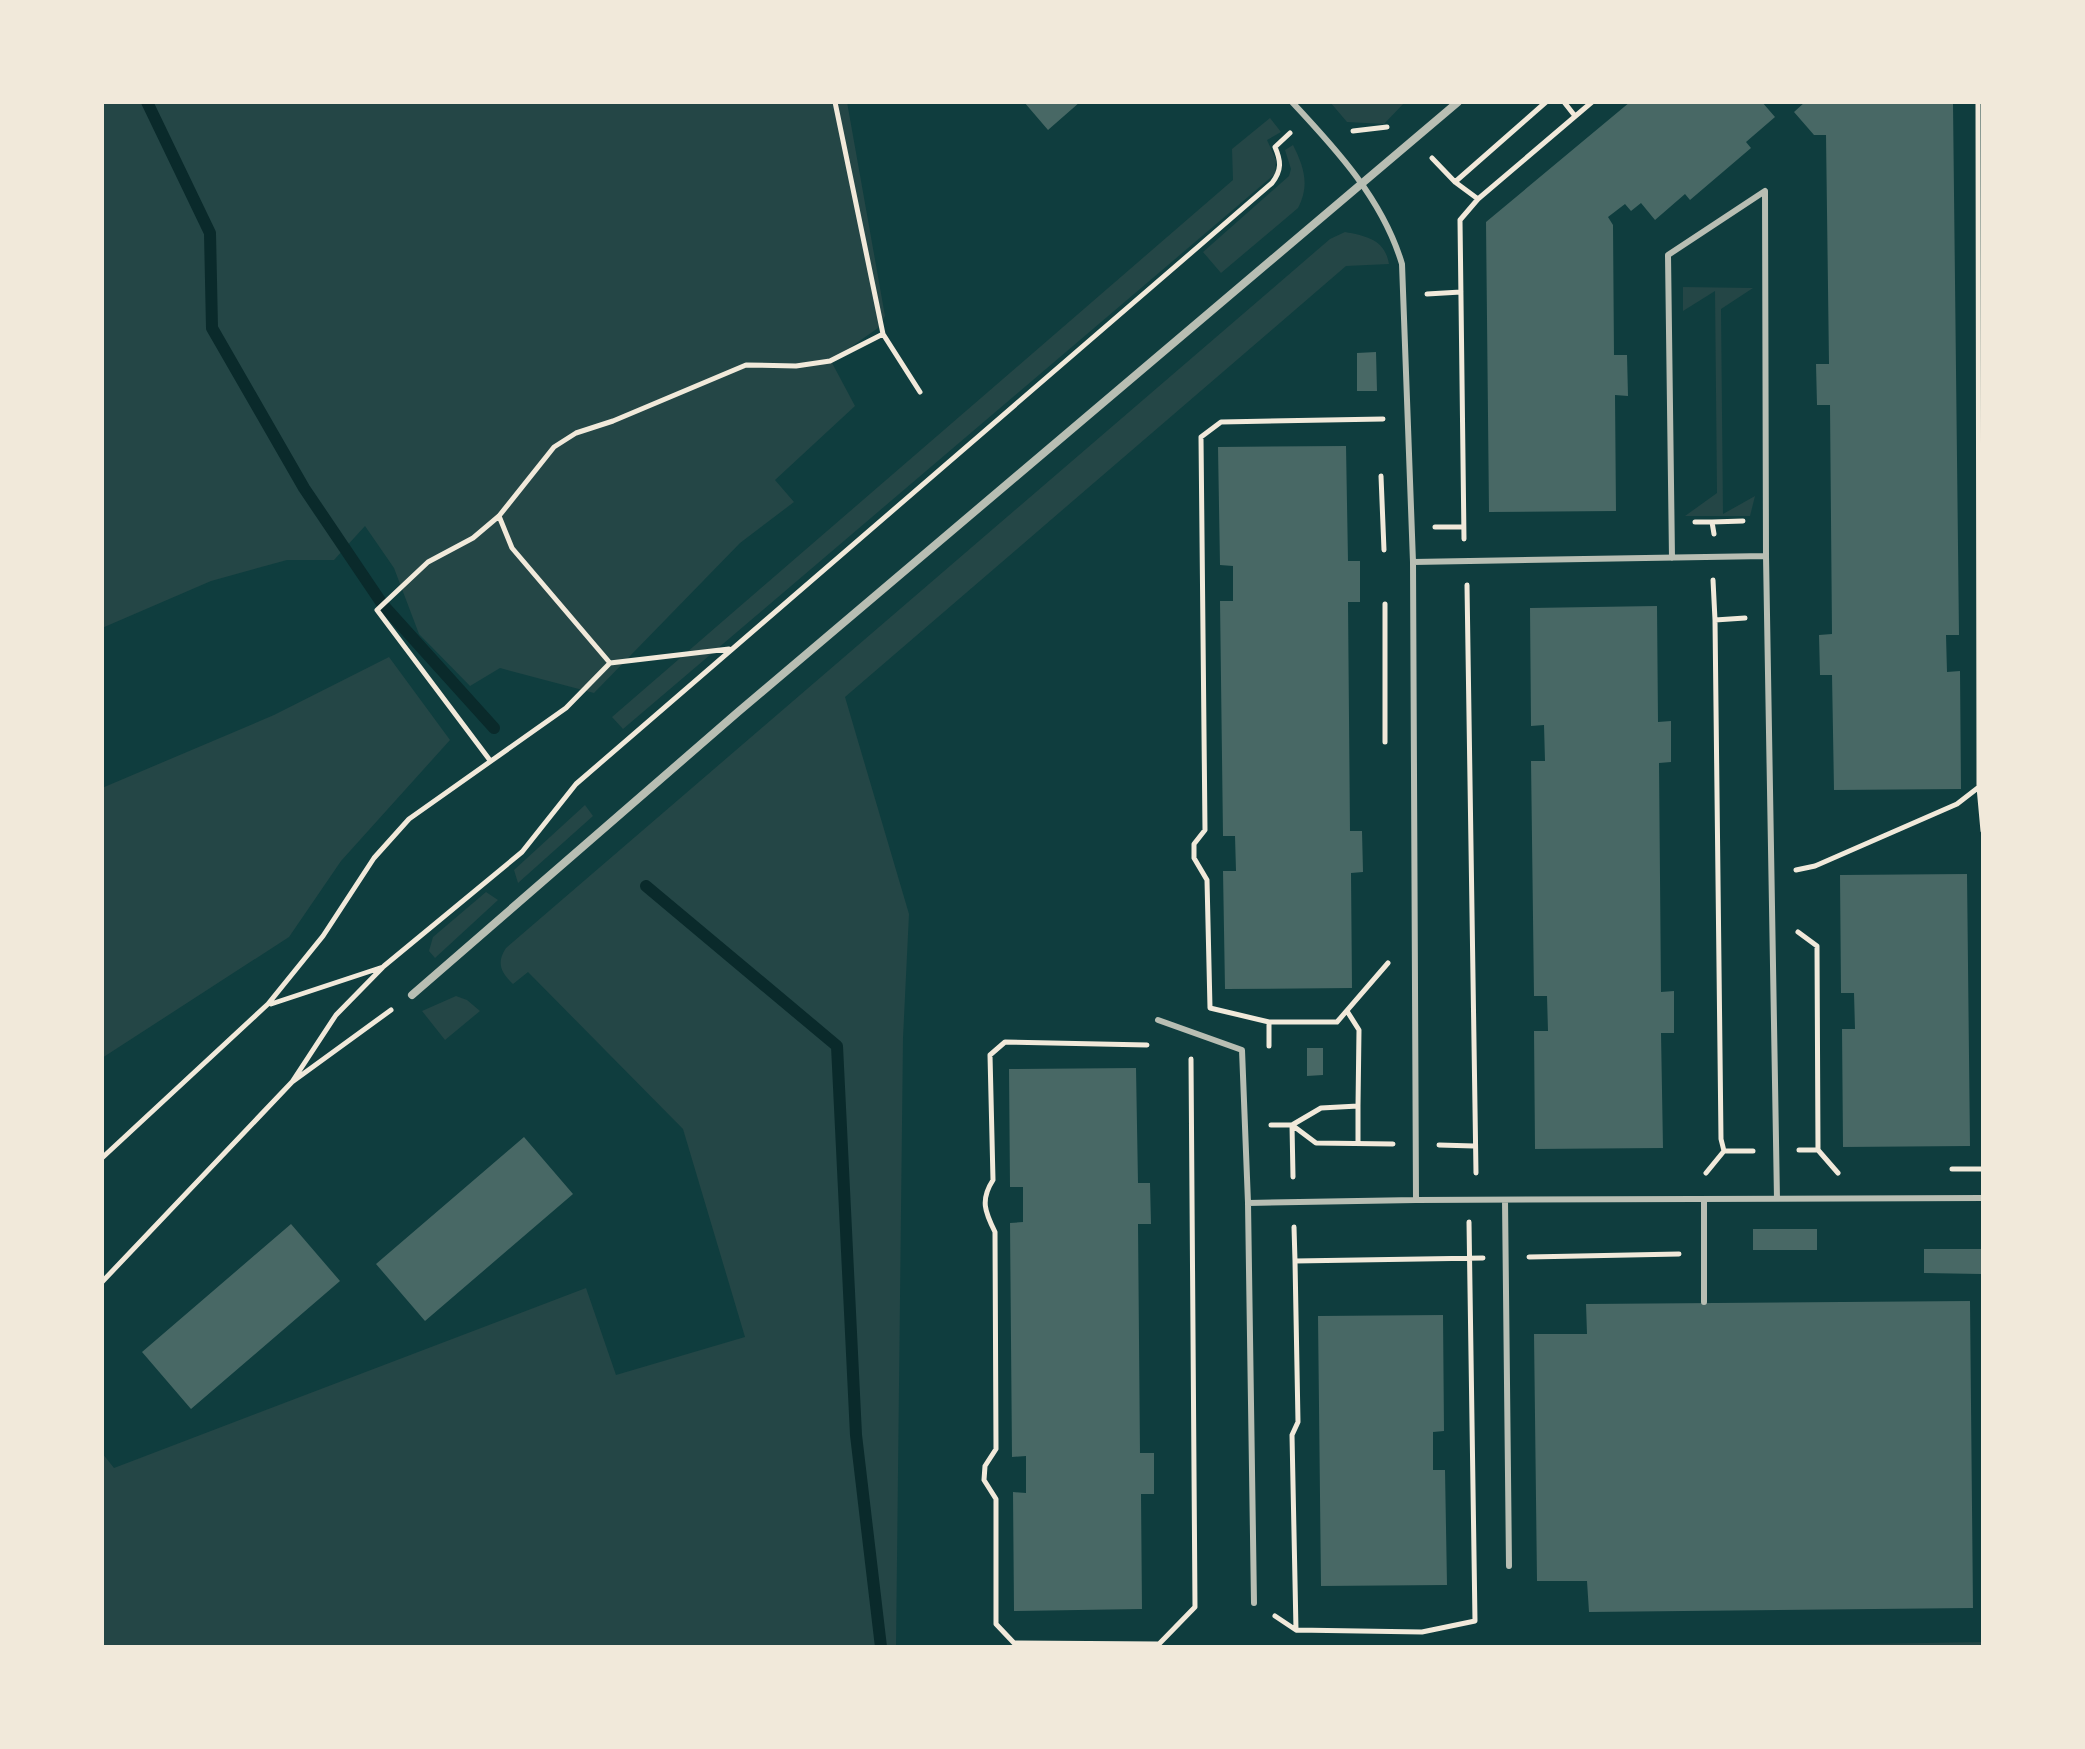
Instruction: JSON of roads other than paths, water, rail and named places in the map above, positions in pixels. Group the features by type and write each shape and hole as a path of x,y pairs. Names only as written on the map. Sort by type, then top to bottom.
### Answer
{"street":[{"path":"412,995 738,712 1458,102"}],"lane":[{"path":"1292,102 1362,184 1392,230 1402,264 1413,562 1416,1200"},
{"path":"1672,558 1668,255 1765,191 1766,556 1777,1199"},
{"path":"1413,562 1766,556"},
{"path":"1158,1020 1242,1050 1248,1203 1254,1603"},
{"path":"1248,1203 1983,1198"},
{"path":"1704,1199 1704,1302"},
{"path":"1505,1200 1509,1566"}],"waterway":[{"path":"147,102 210,233 212,328 304,488 383,605 494,728"},
{"path":"646,886 837,1046 856,1435 881,1647"}]}
